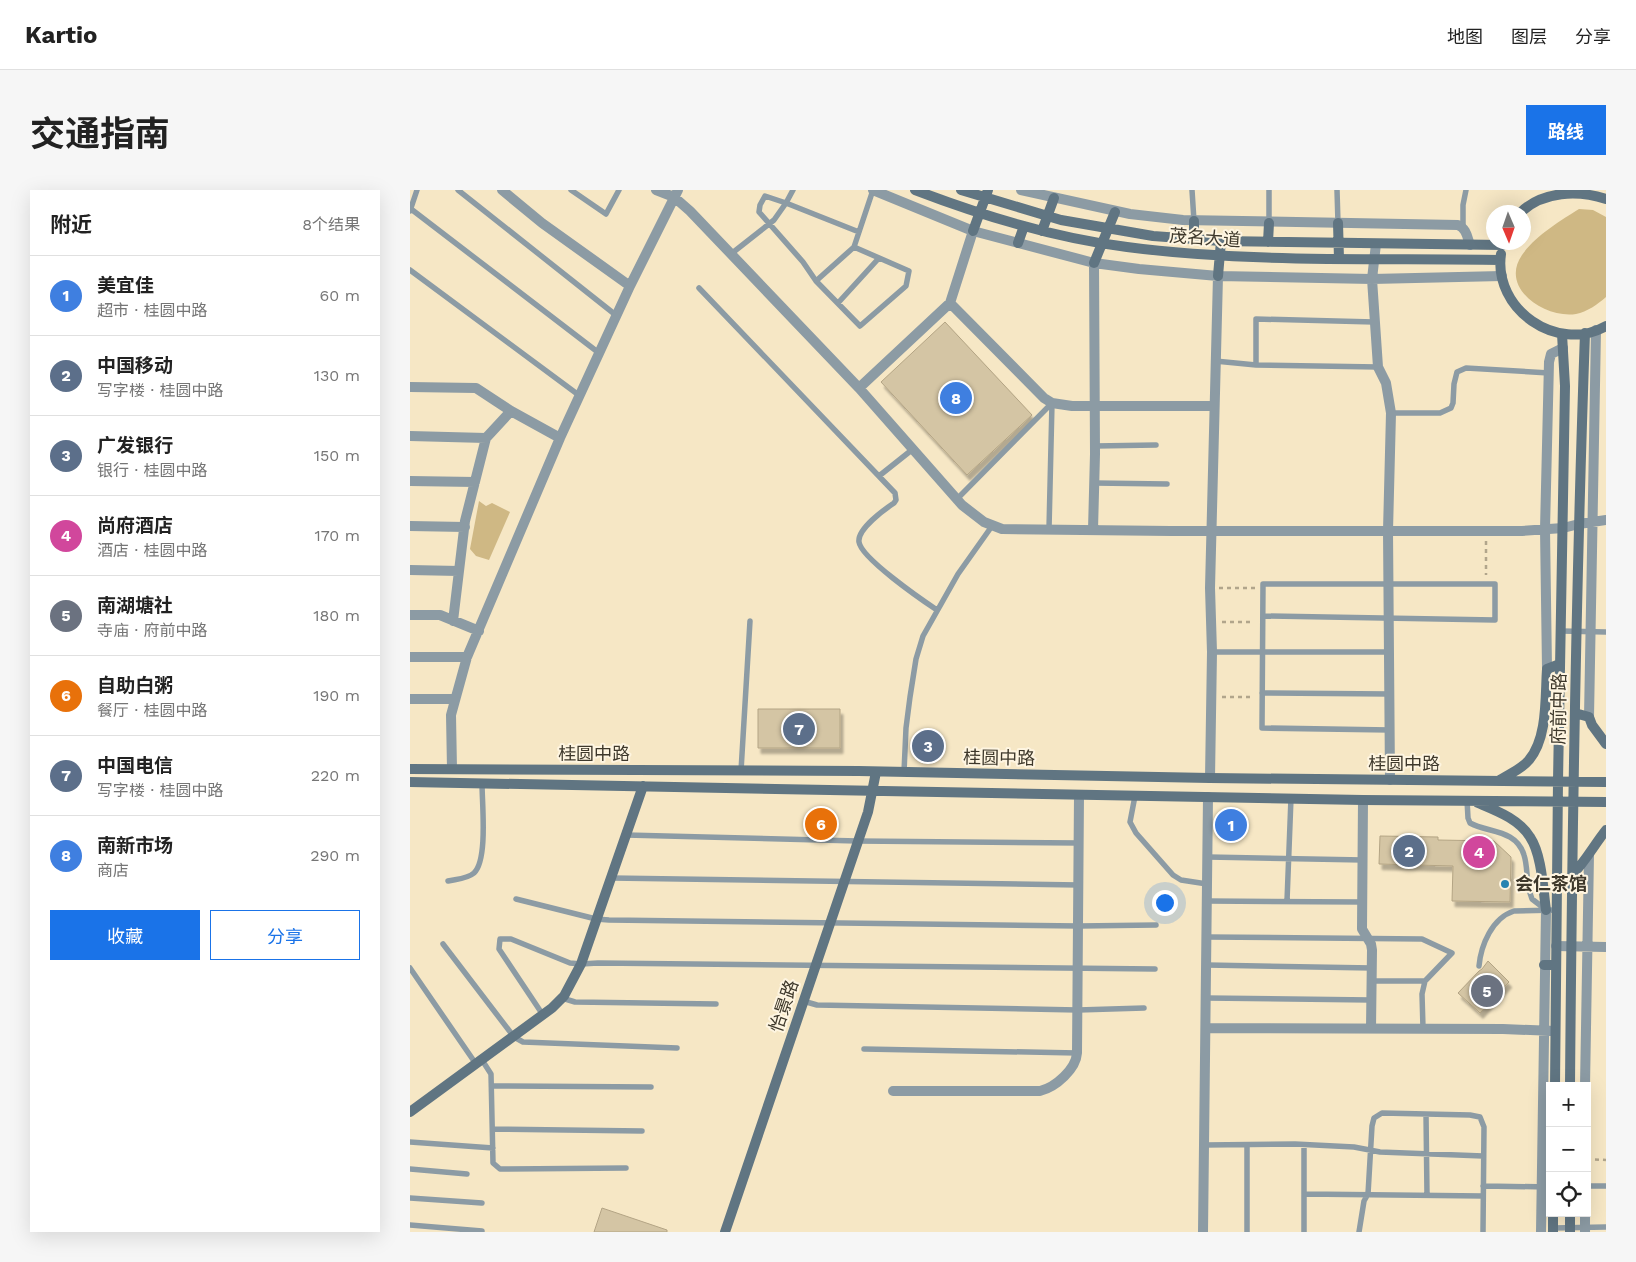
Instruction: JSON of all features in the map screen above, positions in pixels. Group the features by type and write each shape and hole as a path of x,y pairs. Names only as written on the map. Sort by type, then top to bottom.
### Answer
{"main road":[{"name":"茂名大道","path":"915,190 981,214 1042,231 1102,243 1164,252 1220,256 1339,259 1500,260"},
{"name":"茂名大道","path":"962,190 987,194 1048,216 1108,229 1194,240 1486,245"},
{"path":"1531,205 1539,199 1558,192 1578,191 1601,195"},
{"path":"973,231 987,194"},
{"path":"1042,231 1055,194"},
{"path":"1094,263 1115,212"},
{"path":"1194,221 1194,240"},
{"path":"1268,242 1269,223"},
{"path":"1338,223 1339,259"},
{"path":"1018,243 1024,226"},
{"path":"1218,276 1221,241"},
{"path":"1502,250 1500,260 1507,293 1528,320 1543,328 1562,334 1585,334 1601,328"},
{"name":"府前中路","path":"1555,1082 1556,946 1551,910 1558,801 1565,386 1562,334"},
{"name":"府前中路","path":"1570,1082 1578,524 1585,334"},
{"path":"1500,780 1528,761 1536,748 1542,732 1547,669 1560,664"},
{"path":"1575,713 1589,717 1592,725 1606,744"},
{"name":"桂圆中路","path":"410,769 904,772 1210,778 1606,782"},
{"path":"452,769 452,783"},
{"name":"怡景路","path":"725,1232 868,812 876,772"},
{"path":"1208,797 1210,778"},
{"name":"桂圆中路","path":"410,782 1364,800 1606,802"},
{"path":"410,1112 514,1037 562,998 580,964 643,786"},
{"path":"1470,800 1501,813 1519,825 1530,837 1536,851 1551,910"},
{"path":"1572,875 1589,855 1606,830"},
{"path":"1544,965 1556,965"},
{"path":"1553,1217 1553,1230"},
{"path":"1570,1217 1570,1230"}],"street":[{"path":"502,190 542,223 630,286"},
{"path":"656,190 676,194 859,388 962,505 992,526 1002,529 1093,530 1485,531 1563,528 1606,520"},
{"path":"873,190 973,231 1094,263 1218,276 1372,279 1502,276"},
{"path":"1021,190 1055,194 1115,212 1194,221 1458,225 1466,232 1470,245"},
{"path":"452,769 451,715 454,699 468,657 560,438 630,286 676,194"},
{"path":"859,388 950,303 973,231"},
{"path":"1376,244 1372,279 1374,322 1378,367 1386,384 1391,413 1388,531 1390,780"},
{"path":"1093,530 1095,446 1094,263"},
{"path":"1210,778 1212,652 1210,588 1218,276"},
{"path":"950,303 1044,398 1052,403 1094,406 1214,406"},
{"path":"1589,717 1601,328"},
{"path":"1547,669 1545,529 1549,373 1551,354 1563,348"},
{"path":"410,388 476,388 511,411 560,438"},
{"path":"453,620 465,527 486,438 511,411"},
{"path":"410,436 486,438"},
{"path":"410,481 475,482"},
{"path":"410,526 465,527"},
{"path":"410,570 459,571"},
{"path":"410,615 440,615 479,631"},
{"path":"410,657 468,657"},
{"path":"410,699 454,699"},
{"path":"893,1092 1040,1092 1053,1085 1065,1075 1076,1061 1079,795"},
{"path":"1203,1232 1208,797"},
{"path":"1364,800 1362,929 1371,944 1372,950 1371,1028"},
{"path":"1585,1082 1589,855"},
{"path":"1541,1232 1546,1187 1543,1031 1544,965 1551,910"},
{"path":"1556,946 1606,947"},
{"path":"1206,1028 1423,1028 1556,1031"},
{"path":"1585,1217 1585,1230"}],"lane":[{"path":"417,190 410,210 599,353"},
{"path":"458,190 616,316"},
{"path":"571,190 606,214 619,190"},
{"path":"731,254 774,220 786,203 792,190"},
{"path":"816,281 854,248 873,190"},
{"path":"1192,190 1194,221"},
{"path":"1269,190 1269,223"},
{"path":"1337,190 1338,223"},
{"path":"1462,227 1466,190"},
{"path":"854,248 909,271 906,286 860,326 816,281 803,262 758,212 765,196 859,232"},
{"path":"838,303 879,258"},
{"path":"410,270 580,396"},
{"path":"699,288 895,493 896,500 867,525 860,535 859,542 865,554 937,610"},
{"path":"1256,364 1256,319 1374,322"},
{"path":"1215,361 1378,367"},
{"path":"1391,413 1440,413 1447,411 1453,403 1457,372 1466,368 1549,373"},
{"path":"957,499 1052,403"},
{"path":"1049,529 1052,403"},
{"path":"1095,446 1156,445"},
{"path":"879,476 913,450"},
{"path":"1094,483 1167,484"},
{"path":"904,772 906,728 916,659 923,636 958,574 992,526"},
{"path":"1263,619 1496,620 1495,584 1263,584 1262,728 1390,730"},
{"path":"741,771 750,621"},
{"path":"1561,631 1606,632"},
{"path":"1212,652 1389,652"},
{"path":"1262,695 1389,694"},
{"path":"448,881 466,878 479,867 484,832 482,783"},
{"path":"1135,796 1130,822 1136,833 1173,875 1181,880 1207,884"},
{"path":"1287,902 1292,798"},
{"path":"1470,800 1468,818 1470,823 1506,835 1521,847 1532,899 1551,910"},
{"path":"626,835 857,841 1079,843"},
{"path":"1208,857 1363,860"},
{"path":"611,878 1079,885"},
{"path":"516,899 596,919 830,924 1156,925"},
{"path":"1207,900 1362,902"},
{"path":"1479,966 1481,950 1491,931 1508,913 1514,911 1551,910"},
{"path":"1207,937 1422,939 1452,953 1425,981 1422,994 1423,1028"},
{"path":"543,1015 499,949 500,939 511,939 570,963 580,964 1154,969"},
{"path":"443,944 514,1037 523,1042 677,1048"},
{"path":"1206,965 1372,968"},
{"path":"410,968 479,1062 491,1074 493,1163 500,1169 626,1168"},
{"path":"1372,981 1425,981"},
{"path":"562,998 576,1002 716,1004"},
{"path":"1206,998 1371,1000"},
{"path":"803,1001 817,1005 1078,1010 1144,1008"},
{"path":"864,1049 1077,1053"},
{"path":"492,1086 651,1087"},
{"path":"1359,1232 1364,1201 1368,1194 1372,1126 1376,1116 1382,1113 1470,1115 1480,1117 1484,1127 1483,1232"},
{"path":"1426,1114 1426,1195"},
{"path":"493,1128 642,1130"},
{"path":"410,1142 493,1148"},
{"path":"1205,1145 1304,1144 1426,1154 1483,1156"},
{"path":"1304,1144 1304,1232"},
{"path":"1247,1145 1247,1232"},
{"path":"410,1169 467,1174"},
{"path":"1483,1186 1546,1187"},
{"path":"1591,1186 1606,1186"},
{"path":"1304,1194 1483,1196"},
{"path":"410,1198 482,1203"},
{"path":"410,1225 482,1231"},
{"path":"1553,1230 1585,1230 1606,1227"}],"path":[{"path":"1485,531 1486,584"},
{"path":"1210,588 1263,588"},
{"path":"1210,622 1263,619"},
{"path":"1211,697 1262,695"},
{"path":"1591,1159 1606,1160"}],"shaded area":[{"path":"1579,209 1593,210 1606,217 1606,297 1596,305 1576,314 1551,312 1539,306 1529,299 1516,279 1516,267 1526,250 1531,250 1531,244"},
{"path":"479,501 486,506 492,503 510,512 489,560 476,556 470,549"}],"building":[{"path":"945,322 1032,415 967,475 881,382"},
{"path":"758,709 840,709 840,748 758,748"},
{"path":"1380,836 1438,837 1438,840 1494,841 1511,857 1510,902 1452,901 1453,866 1379,864"},
{"path":"1488,961 1509,982 1480,1013 1458,993"},
{"path":"602,1208 667,1230 667,1232 594,1232"}],"place":[{"name":"南新市场","path":"956,398"},
{"name":"中国电信","path":"799,729"},
{"name":"广发银行","path":"928,746"},
{"name":"自助白粥","path":"821,824"},
{"name":"美宜佳","path":"1231,825"},
{"name":"中国移动","path":"1409,851"},
{"name":"尚府酒店","path":"1479,852"},
{"name":"会仁茶馆","path":"1505,884"},
{"name":"南湖塘社","path":"1487,991"}]}
